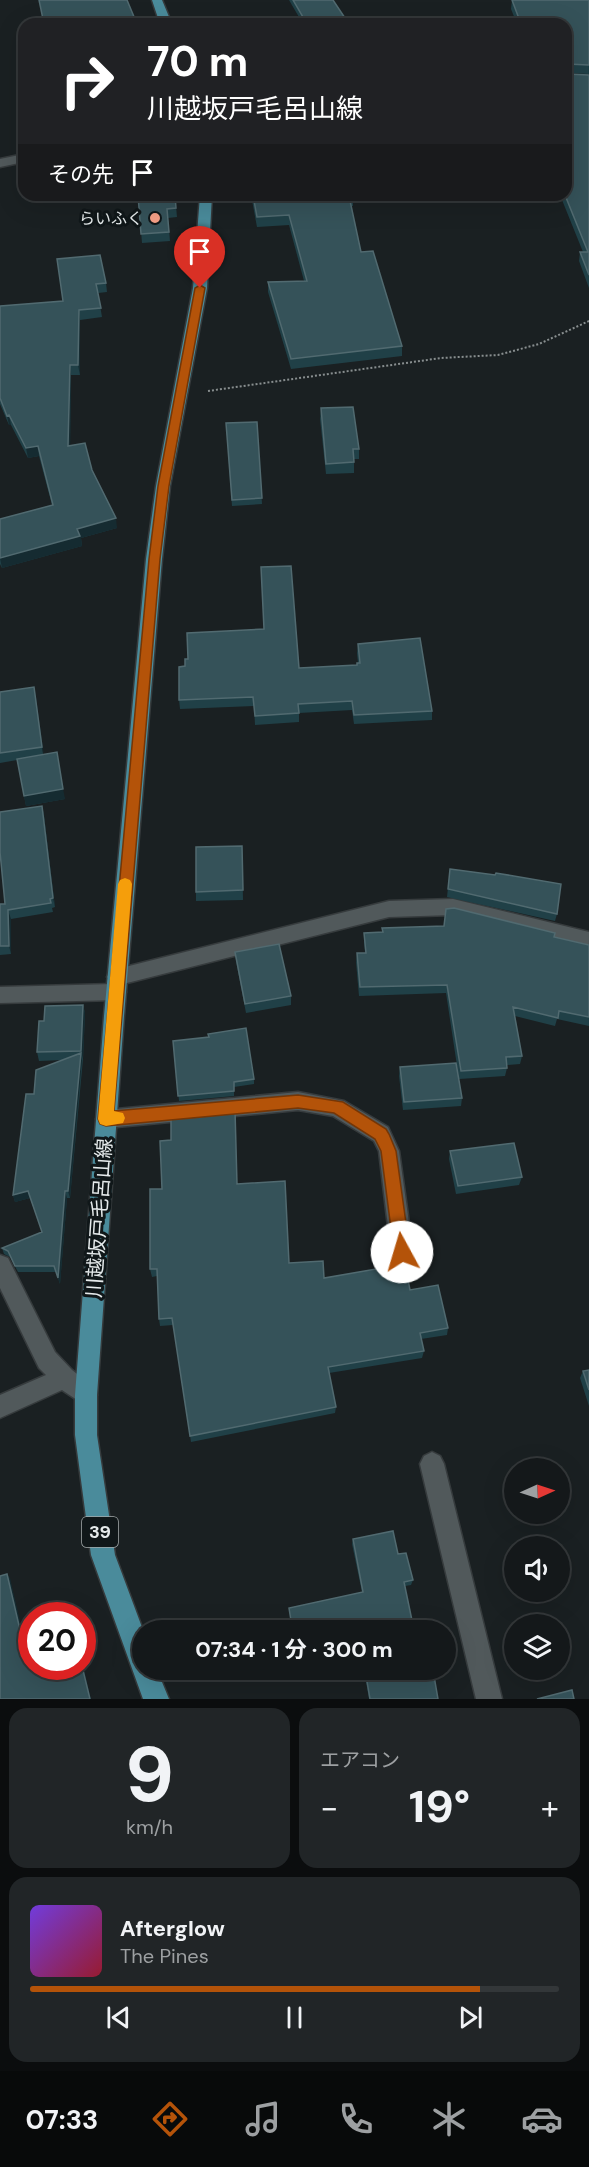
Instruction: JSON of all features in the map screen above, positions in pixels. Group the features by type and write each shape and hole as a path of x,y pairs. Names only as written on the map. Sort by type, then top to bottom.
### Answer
{"main road":[{"path":"157,0 164,18"},
{"name":"川越坂戸毛呂山線","path":"132,1635 103,1556 86,1435 86,1395 116,985 154,559 164,486 200,288 206,201"},
{"path":"149,1680 156,1699"}],"street":[{"path":"0,163 18,159"},
{"path":"0,995 116,985 389,909 453,907 589,940"},
{"path":"106,1119 298,1101 337,1107 381,1134 385,1142 389,1151 402,1252"},
{"path":"0,1265 47,1360 64,1378 86,1395"},
{"path":"0,1407 64,1378"},
{"path":"432,1464 489,1699"}],"path":[{"path":"180,395 441,358 498,355 539,344 589,321"}],"building":[{"path":"39,0 127,0 134,18 43,18"},
{"path":"293,0 333,0 345,18 304,18"},
{"path":"512,0 589,0 589,65 572,64 572,18 519,18"},
{"path":"572,74 589,75 589,275 580,252 588,252 567,201 572,201"},
{"path":"138,201 175,201 176,208 167,209 169,232 141,234"},
{"path":"254,201 350,201 361,252 373,251 402,346 291,359 268,282 307,281 289,215 257,217"},
{"path":"100,255 106,283 96,284 101,308 79,310 78,365 70,365 68,446 85,443 92,470 116,518 77,529 80,536 0,558 0,519 53,505 38,446 26,448 9,415 7,416 0,398 0,306 63,301 57,259"},
{"path":"353,407 359,449 353,449 354,462 326,464 321,408"},
{"path":"257,422 262,498 232,500 226,423"},
{"path":"291,566 299,668 357,665 360,663 358,644 420,638 432,711 354,715 352,701 298,704 299,713 255,716 253,697 179,700 179,667 185,666 185,659 188,659 187,633 264,629 261,567"},
{"path":"34,687 42,747 0,753 0,692"},
{"path":"57,752 63,789 24,796 17,759"},
{"path":"42,806 53,898 50,899 51,903 8,910 9,946 0,946 0,904 5,904 0,852 0,812"},
{"path":"242,846 243,890 196,892 196,847"},
{"path":"450,869 495,875 496,873 561,884 557,914 448,889"},
{"path":"454,908 555,933 554,937 589,945 589,1017 559,1011 558,1018 513,1007 522,1056 506,1057 507,1068 461,1071 447,985 360,987 357,953 366,953 364,933 383,932 382,928 444,926 446,909"},
{"path":"279,944 291,996 245,1004 235,952"},
{"path":"83,1005 81,1051 37,1052 39,1021 44,1021 45,1006"},
{"path":"246,1028 254,1079 234,1082 234,1091 178,1096 173,1041 209,1037 208,1034"},
{"path":"81,1053 68,1191 65,1191 58,1278 54,1266 15,1266 8,1251 2,1248 42,1232 28,1191 13,1195 26,1094 34,1094 36,1070"},
{"path":"456,1063 462,1098 404,1102 400,1067"},
{"path":"235,1110 237,1184 285,1181 289,1263 323,1261 324,1278 405,1264 410,1290 438,1285 448,1328 420,1333 424,1351 328,1367 336,1407 190,1436 172,1318 159,1319 157,1269 150,1269 150,1189 162,1189 160,1141 171,1140 171,1116"},
{"path":"514,1143 522,1177 458,1186 450,1151"},
{"path":"589,1370 589,1390 583,1371"},
{"path":"393,1531 398,1554 406,1553 413,1580 404,1582 412,1620 291,1620 289,1608 363,1592 353,1539"},
{"path":"7,1574 18,1621 18,1680 85,1680 90,1699 0,1699 0,1576"},
{"path":"367,1680 435,1680 438,1699 370,1699"},
{"path":"572,1690 574,1699 537,1699"}],"slow traffic":[{"path":"118,1118 106,1119 125,884"}],"place":[{"name":"らいふく","path":"155,218"}],"route":[{"path":"200,288 164,486 154,559 106,1119 298,1101 337,1107 381,1134 389,1151 402,1252"}]}
